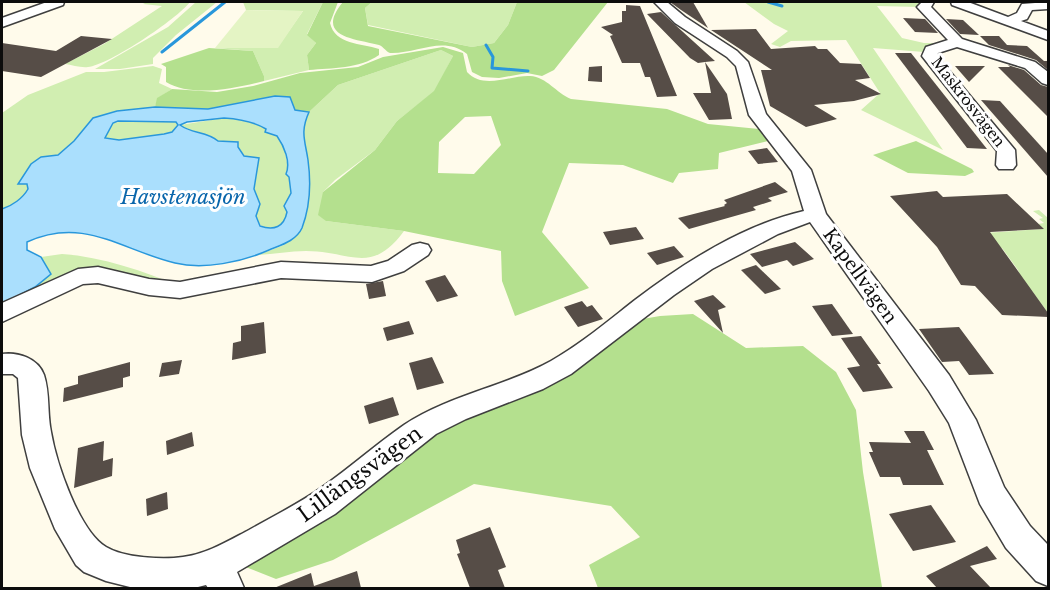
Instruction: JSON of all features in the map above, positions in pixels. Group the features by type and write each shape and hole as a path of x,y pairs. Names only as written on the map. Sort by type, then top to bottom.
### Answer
{"street":[{"path":"2,23 58,2"},
{"name":"Kapellvägen","path":"660,2 680,20 729,52 743,65 758,115 801,170 816,214 939,383 962,420 991,494 1002,513 1018,537 1048,569"},
{"name":"Maskrosvägen","path":"928,2 924,7 957,42 931,50 929,56 1006,150 1006,165"},
{"path":"957,2 1048,36"},
{"path":"1009,21 1022,16 1027,7 1048,5"},
{"path":"957,42 1030,65 1048,80"},
{"name":"Lillängsvägen","path":"2,364 20,364 27,368 31,376 38,445 67,522 78,542 90,556 143,582 182,575 221,578 332,498 424,427 462,407 510,391 549,374 574,359 704,262 780,223 816,214"},
{"path":"2,313 78,277 98,275 149,287 180,290 281,270 372,274 396,266 420,250"}],"green space":[{"path":"147,2 190,2 158,30 111,58 88,67 65,64 104,44 162,6 143,4"},
{"path":"196,2 217,2 176,35 153,58 153,64 120,69 95,69 168,27"},
{"path":"243,2 323,2 307,34 316,43 307,55 309,70 264,81 253,51 215,48 277,48 303,11 246,10"},
{"path":"323,2 338,2 330,23 337,36 350,42 379,49 379,55 354,65 309,70 307,55 316,43 307,35"},
{"path":"343,2 372,2 365,8 368,26 472,47 494,43 508,25 517,2 608,2 554,70 542,76 527,73 499,78 482,77 472,72 467,54 449,46 390,53 379,45 342,35 333,23 335,14"},
{"path":"372,2 517,2 508,25 494,43 472,47 368,25 365,8"},
{"path":"744,2 922,2 920,7 877,6 902,38 924,43 945,43 924,52 873,48 943,150 861,110 880,93 846,40 791,41 780,47 771,44 788,31 774,24"},
{"path":"246,10 303,11 278,48 215,48"},
{"path":"443,47 463,53 467,72 481,80 536,77 571,99 667,109 708,124 759,129 768,141 719,153 718,169 679,173 673,183 623,165 569,163 542,232 589,288 515,316 502,281 501,251 404,231 326,221 318,215 323,192 375,150 397,121 434,91 453,56 441,50 338,85 309,112 295,110 275,96 208,109 155,107 157,98 172,89 217,92 253,86 300,73 358,67 383,57","holes":["491,116 501,145 474,174 438,173 439,142 465,117"]},
{"path":"209,48 253,51 264,81 227,89 201,91 177,87 166,82 166,67 161,64"},
{"path":"441,50 453,56 435,91 397,121 375,150 323,192 326,221 404,231 392,245 381,253 360,258 306,251 258,255 284,245 301,229 310,191 302,126 309,112 338,85"},
{"path":"153,66 162,69 159,83 172,89 158,98 155,107 117,111 93,118 74,141 58,155 41,157 19,184 27,184 26,192 10,206 2,209 2,113 28,95 86,72"},
{"path":"224,118 261,126 266,129 265,132 277,135 284,147 291,193 287,202 285,220 280,226 269,229 260,225 256,215 260,204 254,189 257,172 238,147 238,142 218,141 180,125"},
{"path":"132,120 176,122 178,125 172,132 164,134 119,140 104,138 113,123"},
{"path":"916,141 974,172 965,176 908,173 873,155"},
{"path":"1039,210 1048,218 1048,313 1032,291 1024,291 1018,270 1002,248 991,248 969,234 1043,229 1038,224 1044,223 1039,219 1043,218 1033,211"},
{"path":"62,254 93,258 123,266 181,287 111,273 29,295 2,310 2,304 35,287 50,274 41,257"},
{"path":"693,314 746,348 803,346 836,372 856,410 863,472 882,587 598,588 589,565 640,537 611,506 474,484 333,560 276,579 243,566 422,437 600,352 615,341 631,321"}],"water":[{"name":"Havstenasjön","path":"275,96 290,97 295,110 309,112 304,131 310,186 305,220 296,236 283,244 247,258 223,264 198,266 175,263 85,234 67,232 48,235 27,242 27,250 41,257 51,274 35,287 2,304 2,209 17,201 28,189 27,184 18,184 31,164 41,157 58,155 74,141 93,118 117,111 155,107 208,109","holes":["224,118 261,126 266,129 265,132 277,136 282,144 287,159 286,174 289,177 291,193 284,206 287,212 286,217 278,227 260,226 256,216 260,204 254,189 259,158 244,156 238,147 238,142 218,141 180,125 187,122","118,121 176,122 178,125 172,132 164,134 119,140 105,138 113,123"]}],"building":[{"path":"670,2 693,2 708,28 681,10"},
{"path":"626,5 640,6 677,96 657,97 650,77 645,77 640,63 622,63 610,36 613,35 601,27 622,22 622,11 626,11"},
{"path":"661,12 715,61 698,63 690,58 647,14"},
{"path":"903,18 925,19 938,33 915,32"},
{"path":"946,19 963,20 979,35 960,34"},
{"path":"756,29 771,49 815,46 818,49 827,49 840,63 861,64 870,78 855,80 881,94 854,101 814,105 837,119 806,127 770,106 761,70 772,70 711,30"},
{"path":"81,36 112,39 41,77 2,71 2,43 56,51"},
{"path":"980,36 999,36 1007,45 1027,46 1044,61 1048,61 1048,70 1036,60 989,45"},
{"path":"895,53 911,53 987,149 967,148"},
{"path":"705,62 727,94 732,119 709,120 693,93 711,93"},
{"path":"1008,65 1024,70 1041,85 1048,87 1048,117 998,67 1010,67"},
{"path":"602,66 602,82 588,81 589,67"},
{"path":"955,66 985,66 969,82"},
{"path":"981,100 1000,101 1048,154 1048,177"},
{"path":"767,148 778,162 758,164 748,151"},
{"path":"775,182 788,192 768,198 772,201 753,207 756,210 689,229 678,218 725,206 727,203 724,200"},
{"path":"937,191 943,197 1007,194 1044,229 990,232 1048,313 1048,317 1002,315 975,286 961,285 937,247 890,196"},
{"path":"636,227 644,239 610,245 603,232"},
{"path":"795,242 814,259 793,266 787,260 762,267 750,254"},
{"path":"674,246 684,257 657,265 647,253"},
{"path":"756,265 781,289 765,294 741,270"},
{"path":"445,275 458,296 437,302 425,281"},
{"path":"383,281 386,296 369,299 366,284"},
{"path":"713,295 726,307 718,310 723,333 694,301"},
{"path":"582,301 587,307 592,305 603,319 578,327 564,307"},
{"path":"832,304 853,334 832,336 812,306"},
{"path":"409,321 414,334 387,341 383,328"},
{"path":"264,322 266,353 232,360 233,343 241,341 241,326"},
{"path":"959,327 994,374 969,375 959,361 942,362 919,329"},
{"path":"861,336 881,364 877,364 893,388 863,392 847,368 860,366 841,338"},
{"path":"432,357 444,383 417,390 409,363"},
{"path":"182,360 179,374 159,377 162,363"},
{"path":"130,362 130,376 123,378 123,387 63,402 64,388 78,384 78,376"},
{"path":"393,397 399,415 369,424 364,406"},
{"path":"904,431 924,431 934,450 927,450 944,485 903,485 900,477 880,477 869,452 873,452 869,442 911,443"},
{"path":"192,432 194,446 167,455 166,441"},
{"path":"104,441 103,461 113,458 112,476 74,488 78,448"},
{"path":"167,492 168,509 147,516 146,499"},
{"path":"931,505 956,542 913,551 889,514"},
{"path":"490,527 506,567 498,570 505,588 470,588 457,554 460,553 456,540"},
{"path":"987,546 997,559 970,566 991,588 937,588 926,576"},
{"path":"357,571 361,588 274,588 311,573 314,586"}],"waterway":[{"path":"162,52 225,2"},
{"path":"768,2 782,6"},
{"path":"486,45 493,57 492,68 528,71"}]}
